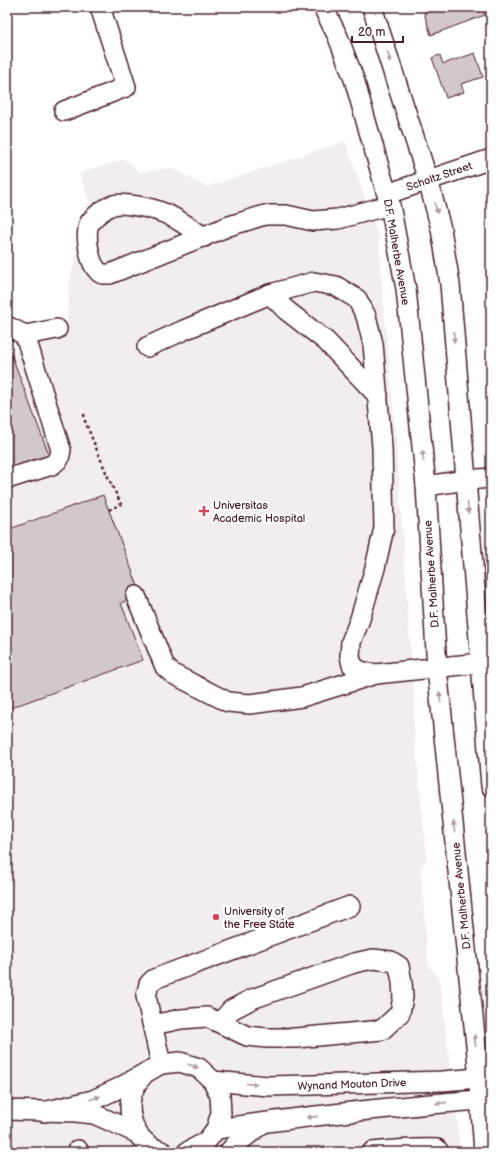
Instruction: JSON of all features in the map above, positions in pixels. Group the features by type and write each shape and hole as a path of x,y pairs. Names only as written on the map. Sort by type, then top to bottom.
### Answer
{"street":[{"path":"64,111 126,87 100,7"},
{"name":"D.F. Malherbe Avenue","path":"323,7 338,37 354,79 389,200 406,289 426,486 437,668 467,955 485,1078 486,1100 484,1152"},
{"path":"372,7 428,180 441,229 450,284 491,786"},
{"name":"Scholtz Street","path":"204,237 162,212 135,206 114,204 102,210 89,224 88,243 90,257 98,272 110,274 204,237 229,226 265,215 286,215 313,221 338,219 389,200 428,180 491,158"},
{"path":"147,347 270,294 314,282 336,286 357,299 366,316 373,344 382,447 384,528 375,568 360,619 351,642 350,656 352,665 360,671 376,674"},
{"path":"270,294 286,310 326,341 378,396"},
{"path":"7,326 25,335 57,329"},
{"path":"7,479 52,465 59,459 61,450 25,335"},
{"path":"426,486 491,478"},
{"path":"136,596 166,667 173,674 228,702 250,704 302,697 376,674 480,663"},
{"path":"161,1064 146,996 147,988 154,979 350,906"},
{"path":"153,1025 181,1019 207,1017 220,1024 247,1036 267,1038 296,1038 382,1030 400,1013 403,997 399,966 391,961 373,959 354,963 252,999 231,1010 220,1024"},
{"path":"44,1112 93,1100 117,1089 161,1064 180,1062 198,1068 213,1081 220,1096 221,1113 209,1141"},
{"path":"144,1074 135,1087 130,1102 131,1118 137,1133 148,1145 163,1152"},
{"name":"Wynand Mouton Drive","path":"213,1081 268,1086 312,1086 485,1078"},
{"path":"187,1152 209,1141 264,1122 486,1100"},
{"path":"7,1110 94,1114 137,1133"},
{"path":"229,1152 234,1146 264,1122"},
{"path":"372,1152 428,1149 437,1149 439,1152"}],"path":[{"path":"84,414 85,421 108,477 121,504 109,510"}],"shaded area":[{"path":"345,141 379,238 395,426 414,698 414,730 427,858 421,869 428,965 439,977 460,1152 7,1152 7,355 66,334 70,279 90,203 79,173 124,159 140,172 171,168 207,187"}],"building":[{"path":"440,7 482,7 485,15 431,35 424,13"},
{"path":"475,53 483,77 461,84 464,92 446,98 432,58 440,55 443,64"},
{"path":"7,343 52,463 7,480"},
{"path":"103,495 141,594 121,603 143,660 7,709 7,530"}],"place":[{"name":"Universitas Academic Hospital","path":"204,511"},
{"name":"University of the Free State","path":"216,917"}]}
